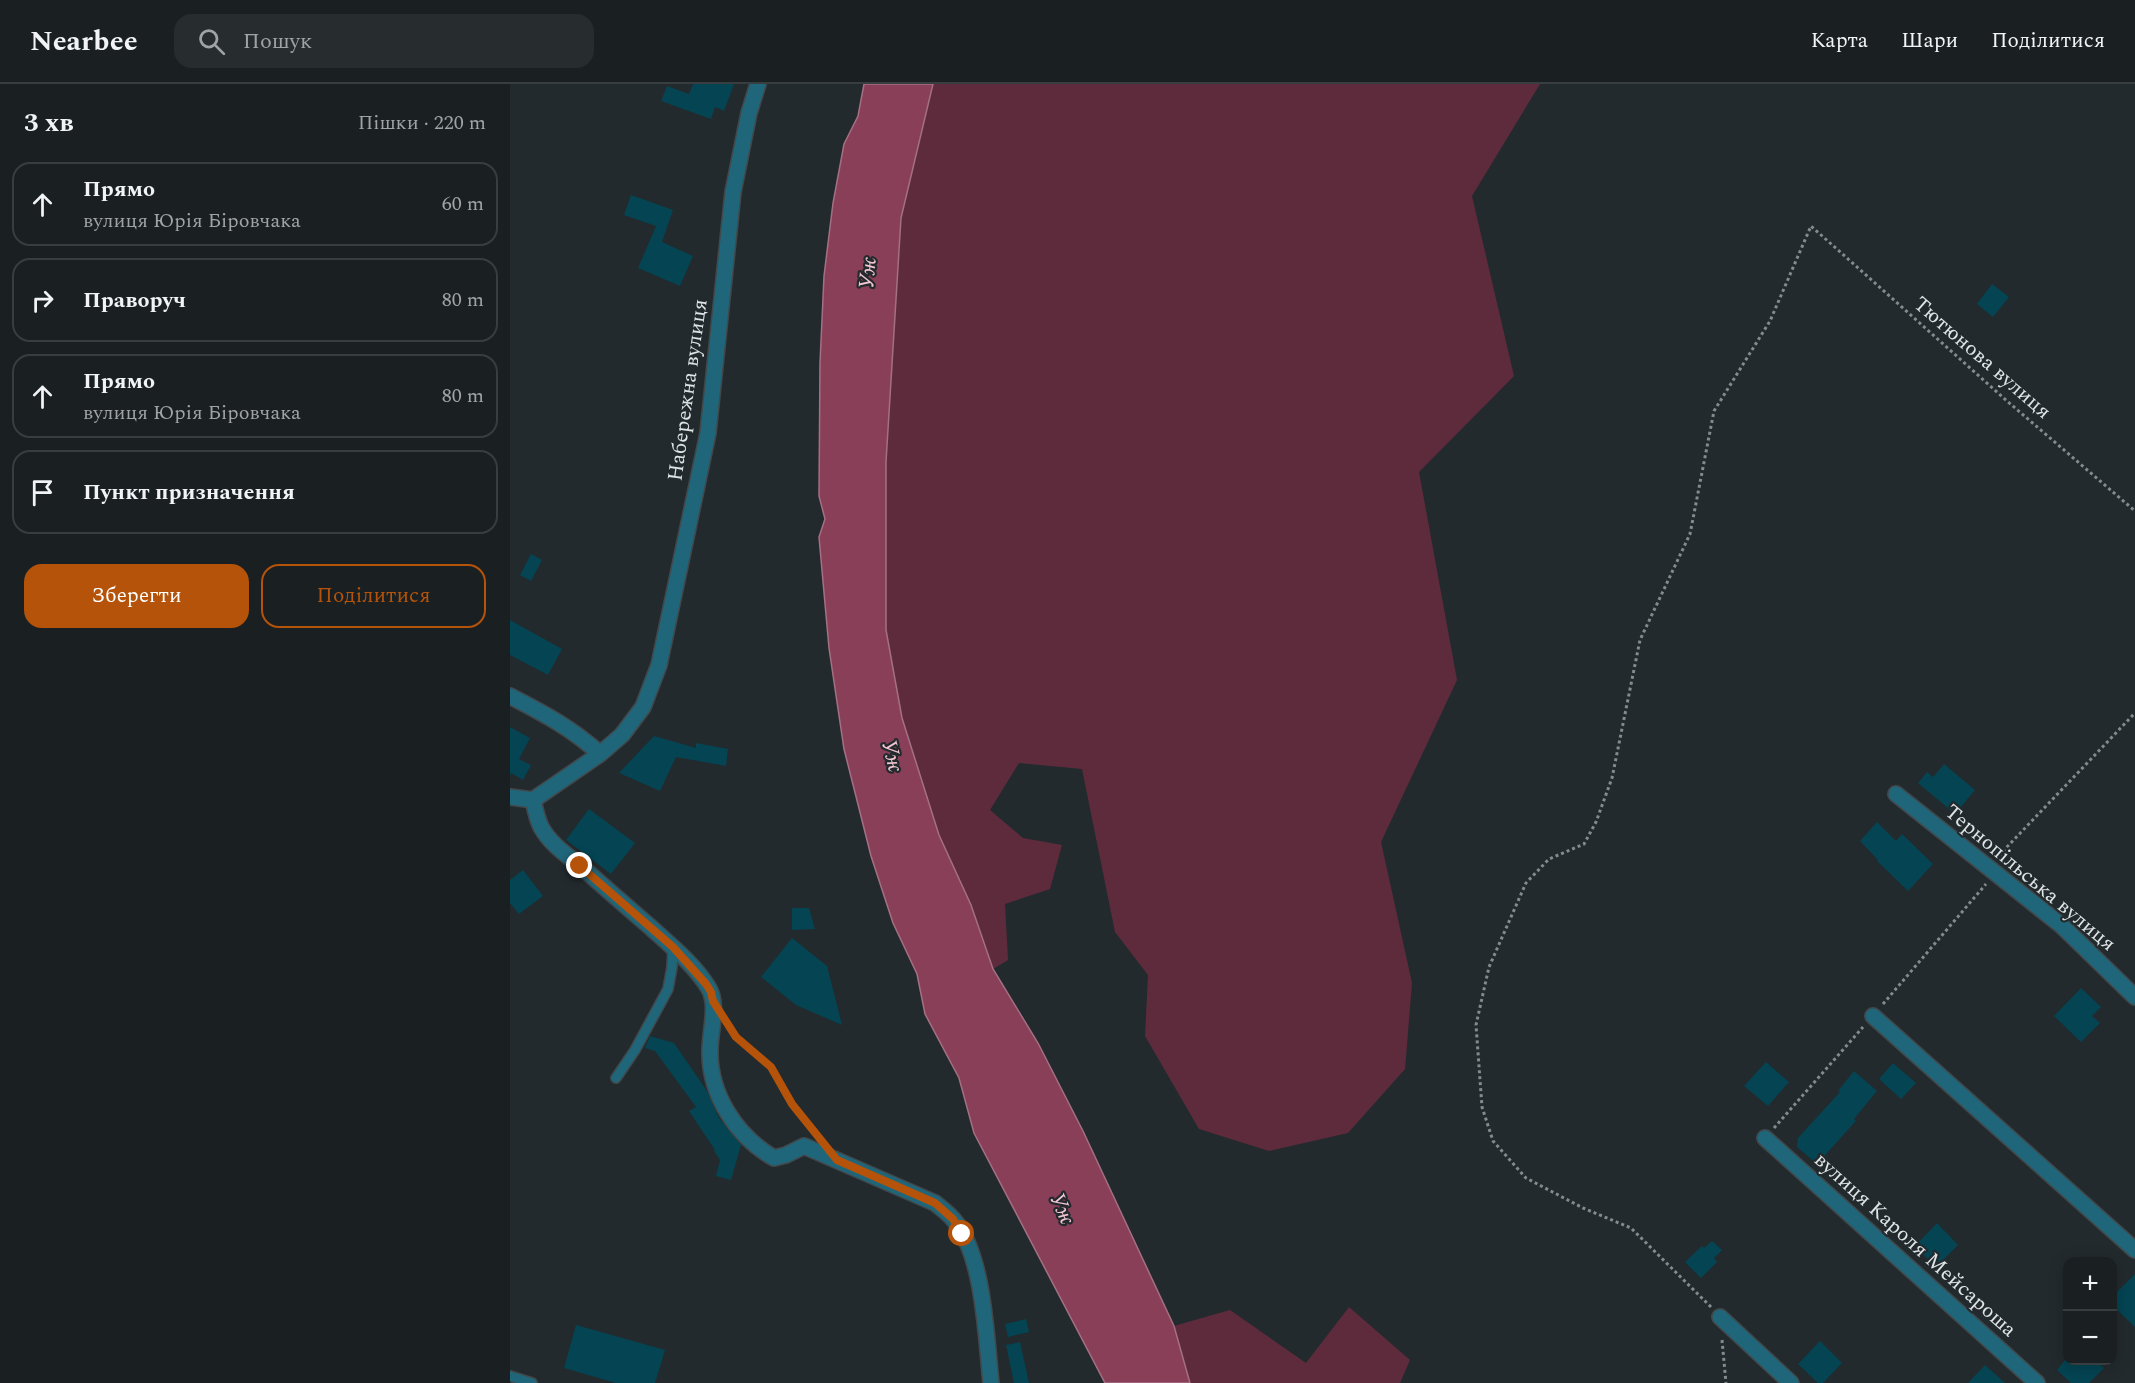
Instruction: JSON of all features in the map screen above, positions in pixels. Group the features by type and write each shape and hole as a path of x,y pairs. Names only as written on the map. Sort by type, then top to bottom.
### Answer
{"street":[{"name":"Набережна вулиця","path":"533,800 600,754 622,735 643,707 659,664 708,433 733,192 749,113 758,84"},
{"path":"510,696 557,721 581,737 600,754"},
{"name":"Тернопільська вулиця","path":"1896,794 2062,927 2135,997"},
{"path":"510,797 533,800 540,826 558,849 673,947 706,984 713,1001 710,1051 716,1092 728,1115 748,1139 774,1158 804,1146 935,1203 953,1219 972,1255 979,1283 991,1383"},
{"path":"1873,1016 2135,1250"},
{"name":"вулиця Кароля Мейсароша","path":"1765,1138 2037,1383"},
{"path":"1720,1317 1791,1383"}],"lane":[{"path":"616,1078 668,989 673,947"},
{"path":"510,1376 532,1383"}],"path":[{"name":"Тютюнова вулиця","path":"1720,1317 1631,1228 1583,1208 1526,1178 1493,1142 1482,1107 1476,1025 1489,967 1526,884 1549,859 1584,844 1596,822 1612,778 1640,640 1690,534 1714,411 1770,321 1811,226 2007,401 2135,511"},
{"path":"1765,1138 1995,874 2005,849 2135,713"},
{"path":"713,1001 736,1037 771,1067 792,1104 818,1136"},
{"path":"1720,1317 1726,1383"}],"shaded area":[{"path":"933,84 1540,84 1472,196 1514,376 1419,472 1457,680 1381,842 1412,983 1405,1069 1348,1133 1269,1151 1199,1129 1145,1036 1148,975 1115,932 1082,769 1019,763 990,810 1023,838 1062,845 1050,889 1005,904 1008,960 993,969 971,905 939,835 902,718 886,630 886,462 901,218"},
{"path":"1349,1307 1410,1360 1400,1383 1190,1383 1174,1326 1230,1310 1306,1363"}],"water":[{"name":"Уж","path":"864,84 933,84 901,218 886,462 886,630 902,718 939,835 971,905 993,969 1038,1043 1083,1131 1174,1326 1190,1383 1105,1383 974,1133 959,1078 925,1014 917,974 893,923 871,856 844,749 829,648 819,537 825,519 819,496 820,363 824,276 833,203 844,144 858,116"}],"building":[{"path":"693,84 734,84 724,111 715,107 711,119 661,101 667,86 689,94"},
{"path":"631,195 673,210 662,242 693,256 680,286 638,268 656,226 624,215"},
{"path":"1992,284 2009,297 1993,317 1977,304"},
{"path":"531,554 542,560 531,581 520,575"},
{"path":"510,620 562,649 548,675 510,655"},
{"path":"510,727 530,738 519,759 531,765 523,780 511,773 510,776"},
{"path":"654,736 696,748 696,743 728,749 726,766 676,757 660,791 619,773"},
{"path":"1944,764 1975,790 1955,814 1918,783 1927,772 1933,777"},
{"path":"589,809 635,843 611,874 566,840"},
{"path":"1877,822 1896,841 1902,834 1933,864 1908,891 1860,841"},
{"path":"523,870 543,896 519,914 510,903 510,880"},
{"path":"792,908 809,908 815,929 792,930"},
{"path":"792,938 827,966 842,1025 796,1005 761,977"},
{"path":"2081,988 2101,1007 2092,1016 2100,1023 2081,1042 2054,1016"},
{"path":"650,1036 674,1043 707,1091 719,1118 741,1145 731,1180 716,1176 720,1160 689,1111 696,1107 655,1051 645,1048"},
{"path":"1766,1062 1789,1082 1768,1106 1744,1086"},
{"path":"1893,1063 1916,1083 1901,1099 1879,1079"},
{"path":"1854,1071 1877,1091 1854,1119 1856,1121 1817,1164 1797,1147 1798,1138 1840,1092 1838,1091"},
{"path":"1937,1223 1958,1245 1936,1267 1915,1246"},
{"path":"1712,1241 1722,1250 1714,1258 1717,1262 1701,1278 1685,1262 1702,1246 1704,1248"},
{"path":"2135,1274 2135,1327 2117,1310 2117,1292"},
{"path":"1026,1319 1029,1332 1008,1337 1005,1324"},
{"path":"576,1325 665,1350 655,1383 616,1383 564,1368"},
{"path":"1820,1341 1842,1363 1823,1383 1818,1383 1798,1364"},
{"path":"1020,1342 1029,1383 1014,1383 1006,1345"},
{"path":"2063,1362 2063,1365 2101,1365 2104,1368 2089,1383 2071,1383 2057,1370"},
{"path":"1985,1365 2005,1383 1968,1383"}],"route":[{"path":"580,866 673,947 706,984 713,1001 736,1037 771,1067 792,1104 837,1160 935,1203 953,1219 962,1234"}]}
